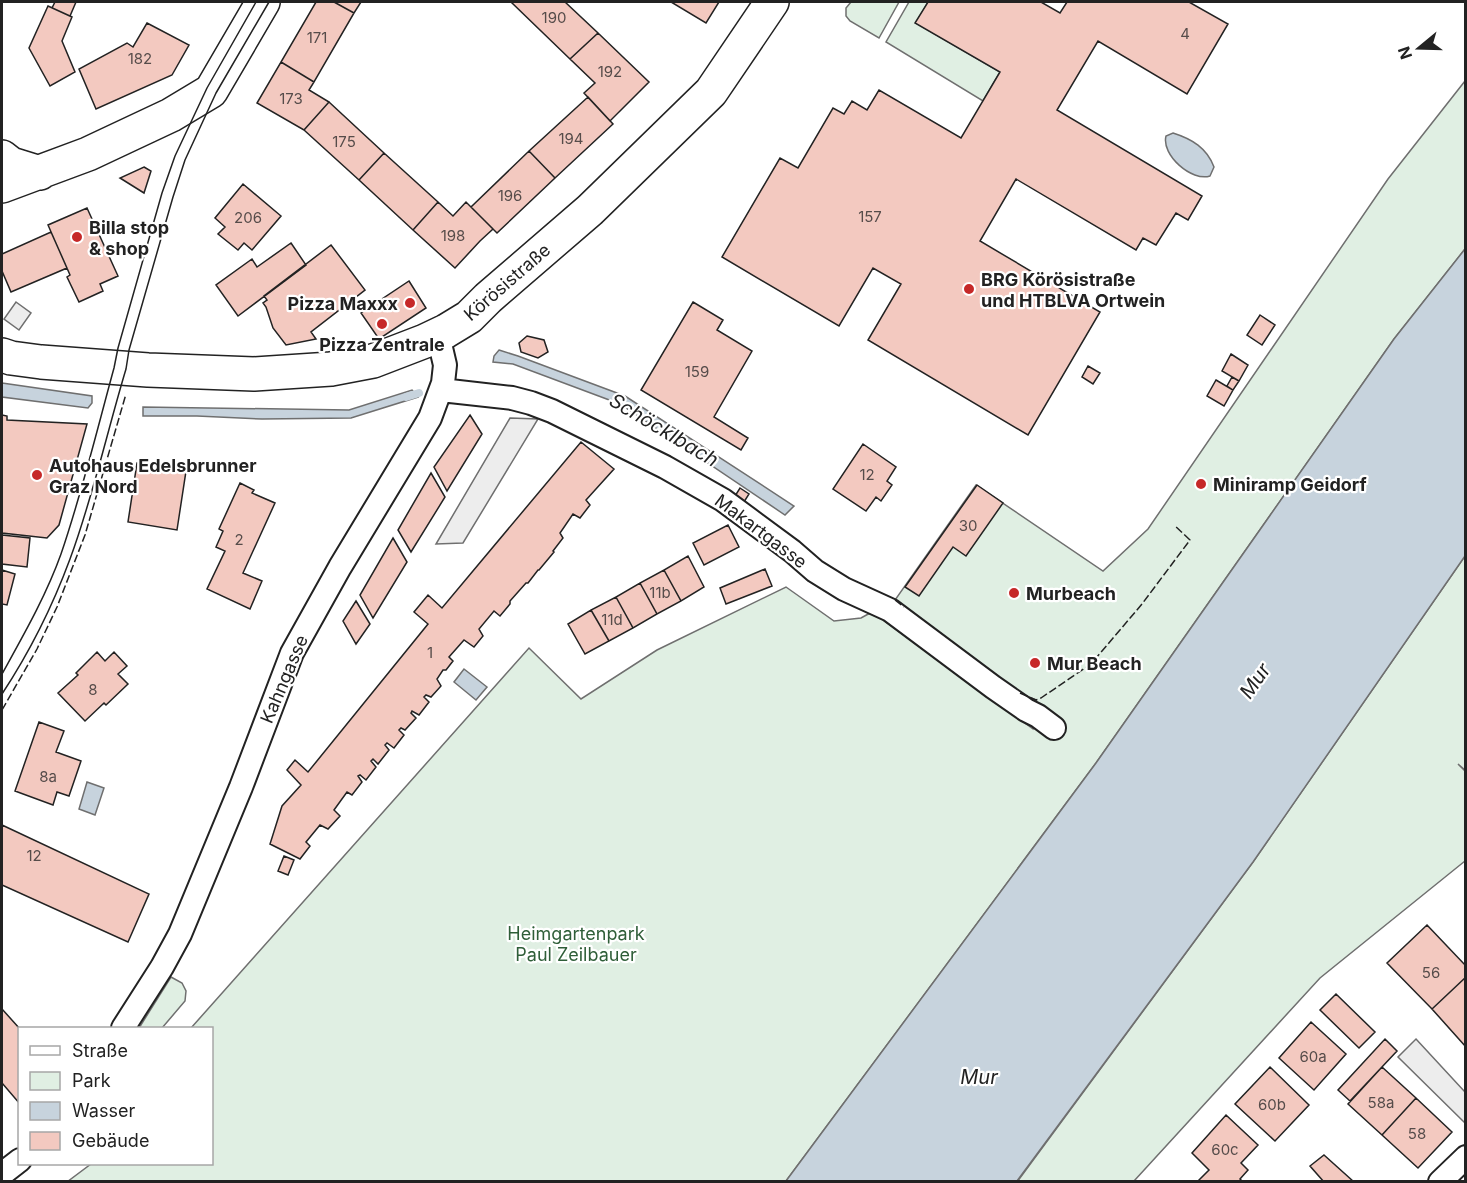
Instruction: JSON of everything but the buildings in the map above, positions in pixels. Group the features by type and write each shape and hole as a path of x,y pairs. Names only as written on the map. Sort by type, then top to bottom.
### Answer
{"street":[{"path":"4,176 10,164 40,173 88,154 171,115 211,91 263,2"},
{"name":"Körösistraße","path":"2,355 40,362 148,370 254,374 331,369 373,361 442,368 456,325 474,313 488,298 590,210 711,92 772,2"},
{"name":"Makartgasse","path":"442,368 512,398 552,411 665,467 723,500 815,571 844,589 890,610 993,687 1054,728"},
{"name":"Kahngasse","path":"124,1027 180,934 241,787 292,653 340,567 430,418 442,368"},
{"path":"1440,1182 1466,1157"},
{"path":"2,1174 18,1162"}],"green space":[{"path":"851,2 899,2 879,38 850,21 846,16 846,8"},
{"path":"909,2 928,2 916,23 1000,72 983,101 886,42"},
{"name":"Heimgartenpark Paul Zeilbauer","path":"1465,81 1465,249 1394,339 1096,763 786,1181 67,1182 90,1165 213,1165 213,1027 192,1027 529,648 581,699 657,650 786,587 834,621 861,618 872,612 1033,729 1036,700 1015,691 895,600 976,485 1103,571 1148,529 1388,179"},
{"path":"1465,556 1465,770 1458,764 1465,771 1465,861 1320,978 1134,1181 1017,1182 1253,862"},
{"path":"171,977 182,983 186,991 185,1001 163,1027 140,1027"}],"shaded area":[{"path":"16,302 31,313 19,330 4,319"},
{"path":"510,418 538,419 463,543 436,544"},
{"path":"1416,1039 1465,1092 1465,1123 1398,1057"}],"water":[{"path":"1173,133 1192,141 1203,149 1214,167 1210,176 1195,175 1173,159 1168,151 1166,136"},
{"name":"Mur","path":"1465,249 1465,556 1253,862 1017,1181 786,1181 1096,763 1394,339"},
{"name":"Schöcklbach","path":"499,350 625,396 794,506 785,515 620,404 513,364 493,362"},
{"path":"2,383 92,396 92,403 88,408 2,397"},
{"path":"412,390 418,397 351,418 262,419 143,416 143,407 349,410"},
{"path":"464,669 487,687 476,700 454,682"},
{"path":"87,782 104,788 95,815 79,809"}],"waterway":[{"name":"Schöcklbach","path":"406,397 419,393"}],"tram line":[{"path":"2,674 41,600 69,531 118,348 162,193 175,156 207,88 256,2"},
{"path":"2,694 22,662 48,611 78,536 126,369 129,350 185,160 216,93 269,2"}],"fence":[{"path":"2,710 37,649 57,607 85,535 126,394"},
{"path":"1020,693 1036,700 1041,698 1091,664 1142,604 1190,540 1174,525"},
{"path":"895,600 904,607"}],"place":[{"name":"Billa stop & shop","path":"77,237"},
{"name":"BRG Körösistraße und HTBLVA Ortwein","path":"969,289"},
{"name":"Pizza Maxxx","path":"410,303"},
{"name":"Pizza Zentrale","path":"382,324"},
{"name":"Autohaus Edelsbrunner Graz Nord","path":"37,475"},
{"name":"Miniramp Geidorf","path":"1201,484"},
{"name":"Murbeach","path":"1014,593"},
{"name":"Mur Beach","path":"1035,663"}]}
